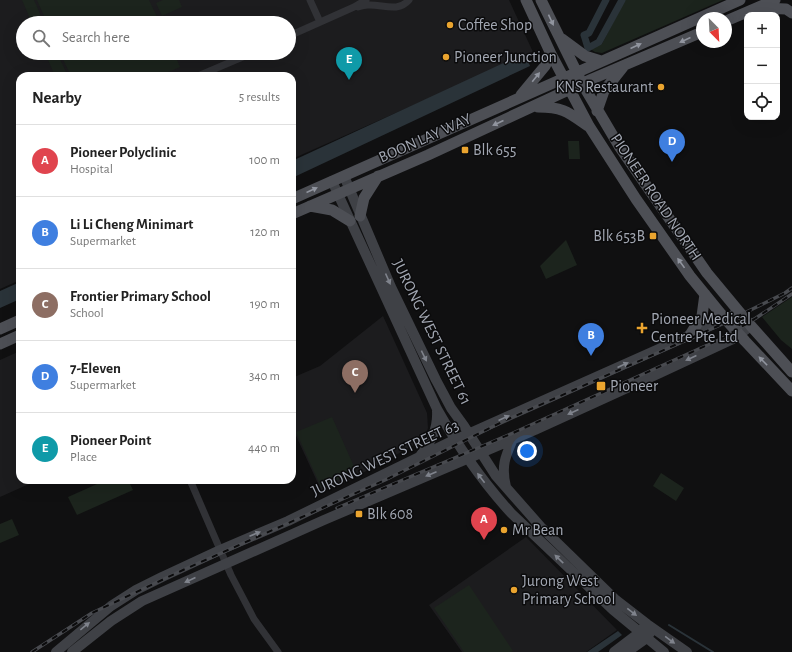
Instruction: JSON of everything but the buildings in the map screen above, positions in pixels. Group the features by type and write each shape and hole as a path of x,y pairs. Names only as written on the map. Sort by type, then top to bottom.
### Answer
{"main road":[{"name":"PIONEER ROAD NORTH","path":"526,0 551,54 589,126 647,215 725,319 792,391"},
{"name":"PIONEER ROAD NORTH","path":"541,0 576,72 597,111 619,146 690,250 739,312 792,372"},
{"name":"BOON LAY WAY","path":"296,197 740,0"},
{"path":"732,18 775,0"},
{"path":"757,8 786,9 792,13"},
{"name":"BOON LAY WAY","path":"296,212 428,155 592,79 696,35"},
{"path":"559,37 585,56 601,61"},
{"path":"518,98 545,66 551,54"},
{"path":"597,111 604,91 624,66"},
{"path":"534,107 551,107 564,110 589,126"},
{"path":"309,206 332,210 355,218 364,198 378,176"},
{"path":"690,335 702,316 705,294"},
{"path":"0,329 16,322"},
{"path":"0,344 16,337"}],"street":[{"path":"310,0 320,22"},
{"path":"296,33 354,7 366,0"},
{"path":"354,7 369,4 392,8 405,5 409,0"},
{"path":"209,72 236,60"},
{"name":"JURONG WEST STREET 61","path":"344,176 349,189 355,218 436,409 454,441 496,497 511,513 613,610 664,652"},
{"name":"JURONG WEST STREET 61","path":"332,182 337,194 355,218 451,408 480,453 506,489 540,527 616,600 687,652"},
{"name":"JURONG WEST STREET 63","path":"56,652 111,606 143,587 220,550 288,521 469,434 739,312"},
{"name":"JURONG WEST STREET 63","path":"72,652 111,621 142,602 660,373 739,334 751,326"},
{"path":"419,458 436,431 436,409"},
{"path":"506,489 503,477 504,461 513,439"},
{"path":"192,484 226,564 254,619 278,652"},
{"path":"628,652 650,626"},
{"path":"614,652 643,635"}],"shaded area":[{"path":"0,0 509,0 533,52 296,157 296,72 16,72 16,282 0,289"},
{"path":"22,0 34,0 41,16 29,16"},
{"path":"37,0 149,0 157,16 44,16"},
{"path":"163,0 179,0 182,7 162,16 156,3"},
{"path":"625,0 723,0 602,53 595,52 589,48 602,44"},
{"path":"525,53 530,66 296,176 296,159"},
{"path":"48,60 60,60 66,72 53,72"},
{"path":"63,60 177,60 180,67 168,72 69,72"},
{"path":"568,141 579,141 580,159 569,159"},
{"path":"566,240 577,265 546,279 540,266"},
{"path":"16,284 16,301 0,308 0,291"},
{"path":"792,297 792,349 781,340 762,317"},
{"path":"383,316 427,413 428,428 425,437 416,444 346,482 322,492 296,436 296,376 320,366"},
{"path":"16,353 16,484 29,484 0,497 0,360"},
{"path":"332,417 356,471 321,487 296,432"},
{"path":"661,473 684,488 676,501 653,486"},
{"path":"97,484 130,484 133,490 77,515 68,497"},
{"path":"12,519 19,535 0,543 0,524"},
{"name":"Jurong West Primary School","path":"526,537 617,630 586,652 462,652 429,605"},
{"path":"469,585 513,651 464,652 434,608"},
{"path":"618,631 622,635 598,652 587,652"}],"waterway":[{"path":"606,0 589,33 584,35 588,48 599,42 622,0"},
{"path":"669,625 713,652"}],"railway":[{"path":"32,652 92,613 183,570 385,480 506,420 718,326 785,293 792,288"},
{"path":"337,508 513,433 723,338 792,294"}],"place":[{"name":"Coffee Shop","path":"450,25"},
{"name":"Pioneer Junction","path":"446,57"},
{"name":"Pioneer Point","path":"349,80"},
{"name":"KNS Restaurant","path":"661,87"},
{"name":"Blk 655","path":"465,150"},
{"name":"7-Eleven","path":"672,162"},
{"name":"Blk 653B","path":"653,236"},
{"name":"Pioneer Medical Centre Pte Ltd","path":"642,328"},
{"name":"Li Li Cheng Minimart","path":"591,356"},
{"name":"Pioneer","path":"601,386"},
{"name":"Frontier Primary School","path":"355,393"},
{"name":"Blk 608","path":"359,514"},
{"name":"Mr Bean","path":"504,530"},
{"name":"Pioneer Polyclinic","path":"484,540"},
{"name":"Jurong West Primary School","path":"514,590"}]}
